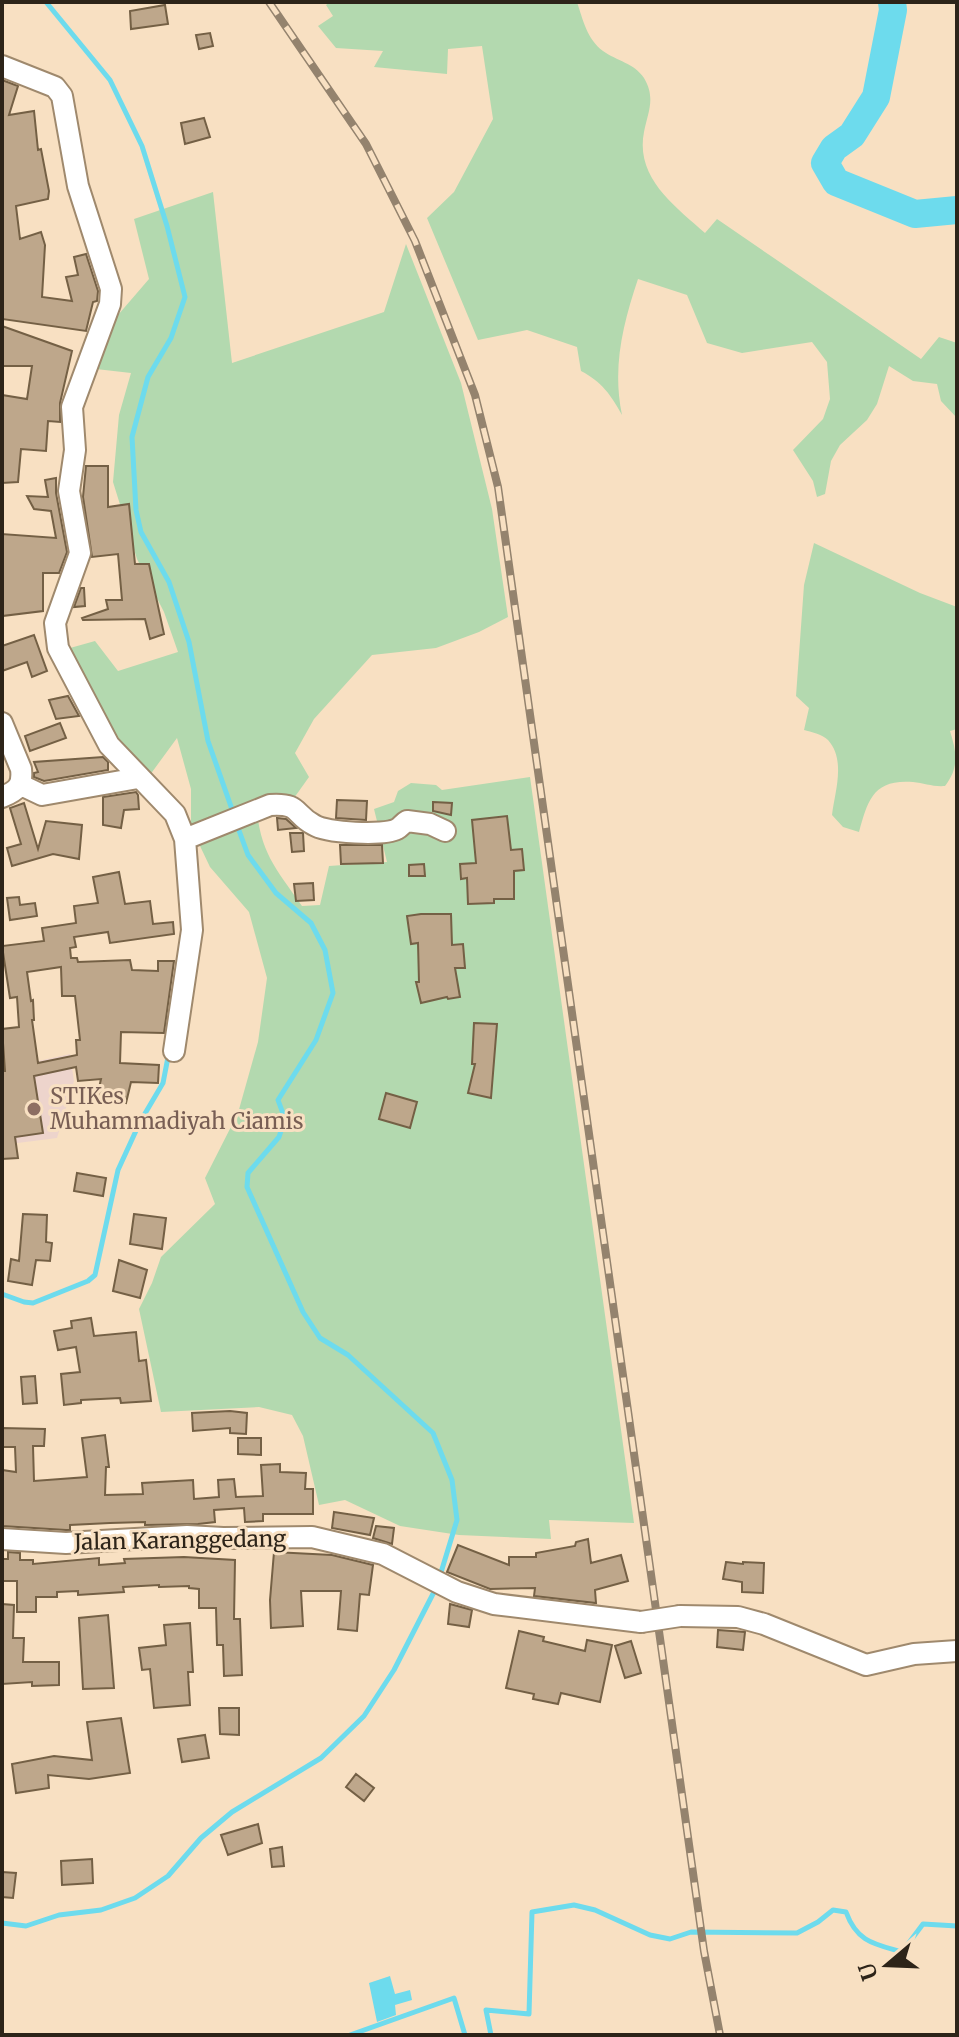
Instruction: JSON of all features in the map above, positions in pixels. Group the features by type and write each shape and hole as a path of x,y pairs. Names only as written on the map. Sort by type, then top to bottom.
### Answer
{"street":[{"path":"2,66 55,87 62,96 78,186 111,289 110,304 72,407 75,450 69,491 80,553 55,630 58,648 101,733 138,778 175,814 185,839 192,930 174,1051"},
{"path":"2,723 21,769 21,785"},
{"path":"21,785 42,795 138,778"},
{"path":"2,797 21,785"},
{"path":"185,839 259,809 278,805 295,807 311,824 333,830 370,833 397,829 407,821 430,824 445,831"},
{"name":"Jalan Karanggedang","path":"2,1539 66,1543 187,1536 312,1537 383,1554 457,1592 494,1604 641,1622 680,1616 738,1617 866,1665 914,1654 957,1651"}],"shaded area":[{"name":"STIKes Muhammadiyah Ciamis","path":"70,1054 74,1081 57,1138 2,1145 2,1069"}],"green space":[{"path":"330,2 577,2 593,41 608,54 635,69 648,85 650,105 643,148 651,177 670,201 705,233 717,219 921,359 939,337 957,343 957,418 941,401 937,384 913,381 889,366 877,404 867,420 840,445 831,461 825,494 817,497 813,481 793,450 823,419 830,399 827,362 812,342 742,353 707,343 687,295 638,279 628,312 619,363 622,415 605,390 581,371 577,347 527,330 478,340 427,218 454,192 493,119 482,46 448,49 447,74 374,67 383,51 336,48 318,26 333,16 326,5"},
{"path":"213,192 232,363 384,312 406,244 461,383 492,509 508,617 436,648 372,655 314,719 295,753 309,777 294,798 256,803 258,820 270,859 302,906 320,905 329,866 387,862 374,809 394,802 398,791 411,783 436,785 442,790 530,777 634,1523 549,1520 551,1539 459,1535 400,1526 345,1500 319,1505 303,1436 292,1415 259,1407 161,1412 139,1309 161,1257 215,1204 205,1178 238,1113 258,1042 267,978 249,912 210,867 191,827 191,789 177,738 147,779 106,734 63,650 95,641 118,671 178,652 164,612 137,559 113,482 119,415 131,373 96,369 118,315 149,279 134,219"},
{"path":"814,543 957,607 957,729 950,731 955,753 953,773 945,786 900,782 881,788 869,801 859,832 843,827 832,815 838,776 837,757 826,738 804,730 809,708 796,696 804,585"}],"water":[{"path":"390,1976 395,1994 410,1990 412,2000 395,2005 396,2015 377,2022 369,1983"}],"building":[{"path":"165,5 168,24 131,29 130,11"},
{"path":"210,33 213,46 199,49 196,35"},
{"path":"2,80 18,86 9,115 34,111 38,150 41,149 49,191 48,199 16,206 20,239 41,232 45,245 42,297 72,301 66,277 78,275 74,257 86,254 98,291 86,331 2,319"},
{"path":"204,118 210,137 185,144 181,123"},
{"path":"2,326 72,351 60,403 60,422 48,421 46,451 21,449 18,482 2,483 2,395 27,399 32,366 2,366"},
{"path":"86,466 108,466 108,507 129,504 135,564 149,564 164,634 150,639 145,619 82,618 108,609 106,600 122,600 118,554 92,557 83,497"},
{"path":"56,478 67,552 59,573 43,573 43,611 2,616 2,534 56,538 51,511 34,509 27,496 48,497 45,480"},
{"path":"81,588 84,588 85,606 74,607"},
{"path":"34,635 47,671 32,677 27,662 2,671 2,646"},
{"path":"68,696 79,716 56,719 49,700"},
{"path":"60,723 66,738 30,751 25,736"},
{"path":"103,757 108,762 108,770 44,781 34,777 34,773 38,772 34,762"},
{"path":"136,792 139,809 124,810 121,828 103,825 103,797"},
{"path":"337,800 367,801 366,820 336,818"},
{"path":"433,802 452,803 451,815 433,811"},
{"path":"24,803 38,849 46,821 82,825 79,859 53,854 12,866 7,848 21,844 10,808"},
{"path":"507,816 511,850 522,849 524,870 514,871 514,899 468,904 467,878 461,879 460,864 476,863 472,820"},
{"path":"277,818 286,819 296,828 278,830"},
{"path":"290,833 303,833 304,851 292,852"},
{"path":"340,845 382,845 383,863 341,864"},
{"path":"424,864 425,876 409,876 409,865"},
{"path":"119,872 125,904 150,901 153,924 173,922 174,934 110,943 108,932 74,937 76,947 70,948 71,958 77,958 78,962 130,960 132,970 158,971 158,961 174,961 164,1033 121,1032 120,1063 159,1065 158,1083 131,1082 126,1103 97,1097 101,1079 78,1081 76,1067 34,1076 43,1133 15,1137 18,1158 2,1159 2,1071 5,1071 2,1029 19,1027 17,997 10,998 2,946 44,941 42,928 76,923 74,906 98,903 93,877","holes":["61,967 62,996 75,996 80,1040 76,1040 77,1055 38,1063 32,1020 33,1000 27,972"]},
{"path":"313,883 314,900 296,901 294,884"},
{"path":"19,897 20,905 35,903 37,916 10,920 7,898"},
{"path":"451,914 452,945 463,944 465,968 455,968 460,997 421,1003 416,982 419,982 418,943 411,944 407,916"},
{"path":"474,1023 497,1024 491,1098 468,1093 475,1064 472,1064"},
{"path":"386,1093 417,1102 410,1128 379,1119"},
{"path":"77,1173 106,1178 103,1196 74,1191"},
{"path":"23,1214 47,1215 46,1242 52,1243 50,1261 36,1260 32,1285 8,1281 11,1259 19,1261"},
{"path":"134,1214 166,1218 162,1249 130,1244"},
{"path":"119,1260 147,1270 140,1298 113,1291"},
{"path":"91,1318 94,1336 136,1332 139,1361 146,1360 151,1401 121,1403 120,1398 81,1400 81,1403 64,1405 61,1374 80,1372 76,1347 58,1350 54,1331 72,1328 71,1321"},
{"path":"35,1376 37,1403 23,1404 21,1377"},
{"path":"192,1413 247,1413 246,1434 230,1433 230,1428 193,1431"},
{"path":"2,1428 45,1429 44,1446 33,1446 34,1481 87,1477 82,1438 105,1435 109,1467 106,1467 105,1495 143,1494 142,1483 193,1480 194,1499 219,1497 218,1480 234,1479 236,1497 263,1496 261,1465 280,1464 280,1472 306,1473 305,1489 313,1489 313,1514 263,1514 263,1521 245,1522 244,1508 214,1510 215,1522 198,1524 110,1523 70,1525 70,1530 2,1526 2,1470 16,1472 15,1447 2,1447"},
{"path":"238,1438 261,1438 261,1455 238,1454"},
{"path":"334,1512 374,1518 370,1535 332,1528"},
{"path":"376,1526 394,1528 392,1544 373,1538"},
{"path":"588,1539 591,1563 621,1555 628,1581 595,1590 596,1603 534,1596 535,1588 490,1589 447,1572 458,1545 509,1565 509,1557 536,1557 536,1553 575,1546 576,1542"},
{"path":"8,1552 20,1553 20,1560 33,1560 33,1564 99,1558 99,1565 125,1563 124,1559 184,1557 235,1560 234,1619 240,1619 242,1675 224,1676 223,1645 217,1645 216,1608 199,1608 199,1589 159,1585 123,1587 124,1592 78,1595 78,1591 57,1592 57,1597 36,1597 36,1612 17,1612 17,1581 2,1581 2,1559 8,1559"},
{"path":"274,1552 332,1555 373,1565 369,1595 360,1594 357,1631 338,1629 341,1591 301,1591 303,1626 271,1628"},
{"path":"726,1562 764,1563 763,1593 742,1592 742,1582 723,1579"},
{"path":"2,1604 14,1605 13,1638 24,1638 23,1662 59,1662 59,1685 32,1686 32,1682 2,1684"},
{"path":"450,1604 472,1610 469,1627 448,1624"},
{"path":"108,1615 114,1688 83,1689 79,1618"},
{"path":"190,1623 193,1672 188,1672 190,1705 154,1708 150,1669 142,1670 139,1648 166,1645 164,1625"},
{"path":"718,1630 745,1632 743,1650 717,1647"},
{"path":"519,1631 544,1637 543,1641 585,1651 587,1640 612,1645 600,1702 561,1693 558,1704 533,1699 534,1694 506,1688"},
{"path":"631,1641 641,1673 625,1678 615,1646"},
{"path":"219,1708 239,1708 239,1735 220,1734"},
{"path":"121,1718 130,1773 89,1779 48,1775 49,1788 16,1793 12,1764 54,1756 92,1760 87,1722"},
{"path":"205,1735 209,1758 182,1762 178,1739"},
{"path":"356,1774 374,1788 364,1801 346,1787"},
{"path":"258,1824 262,1843 228,1855 221,1835"},
{"path":"282,1847 284,1866 272,1867 270,1849"},
{"path":"92,1859 93,1883 62,1885 61,1861"},
{"path":"2,1872 16,1873 13,1898 2,1897"}],"waterway":[{"path":"46,2 110,80 142,146 185,297 171,338 148,377 132,437 136,510 141,532 169,582 189,642 208,741 234,815"},
{"path":"892,2 876,97 852,135 834,148 825,163 836,182 915,214 957,210"},
{"path":"237,825 248,855 276,893 311,923 325,950 333,993 316,1040 278,1100 285,1119 279,1137 248,1173 247,1187 303,1312 320,1338 348,1355 433,1433 452,1480 457,1520 439,1579"},
{"path":"2,1294 33,1303 88,1281 95,1275 118,1170 140,1122 163,1083 169,1052"},
{"path":"2,1923 26,1926 59,1915 101,1910 135,1898 168,1876 201,1838 232,1812 321,1758 364,1716 394,1670 436,1588"},
{"path":"491,2035 486,2010 529,2014 532,1912 574,1905 595,1910 650,1935 670,1939 691,1932 797,1933 833,1910 846,1912 861,1936 902,1952 923,1924 957,1926"},
{"path":"350,2035 454,1998 465,2035"}],"railway":[{"path":"269,2 366,144 415,241 475,395 498,487 704,1951 720,2035"}],"place":[{"name":"STIKes Muhammadiyah Ciamis","path":"34,1109"}]}
